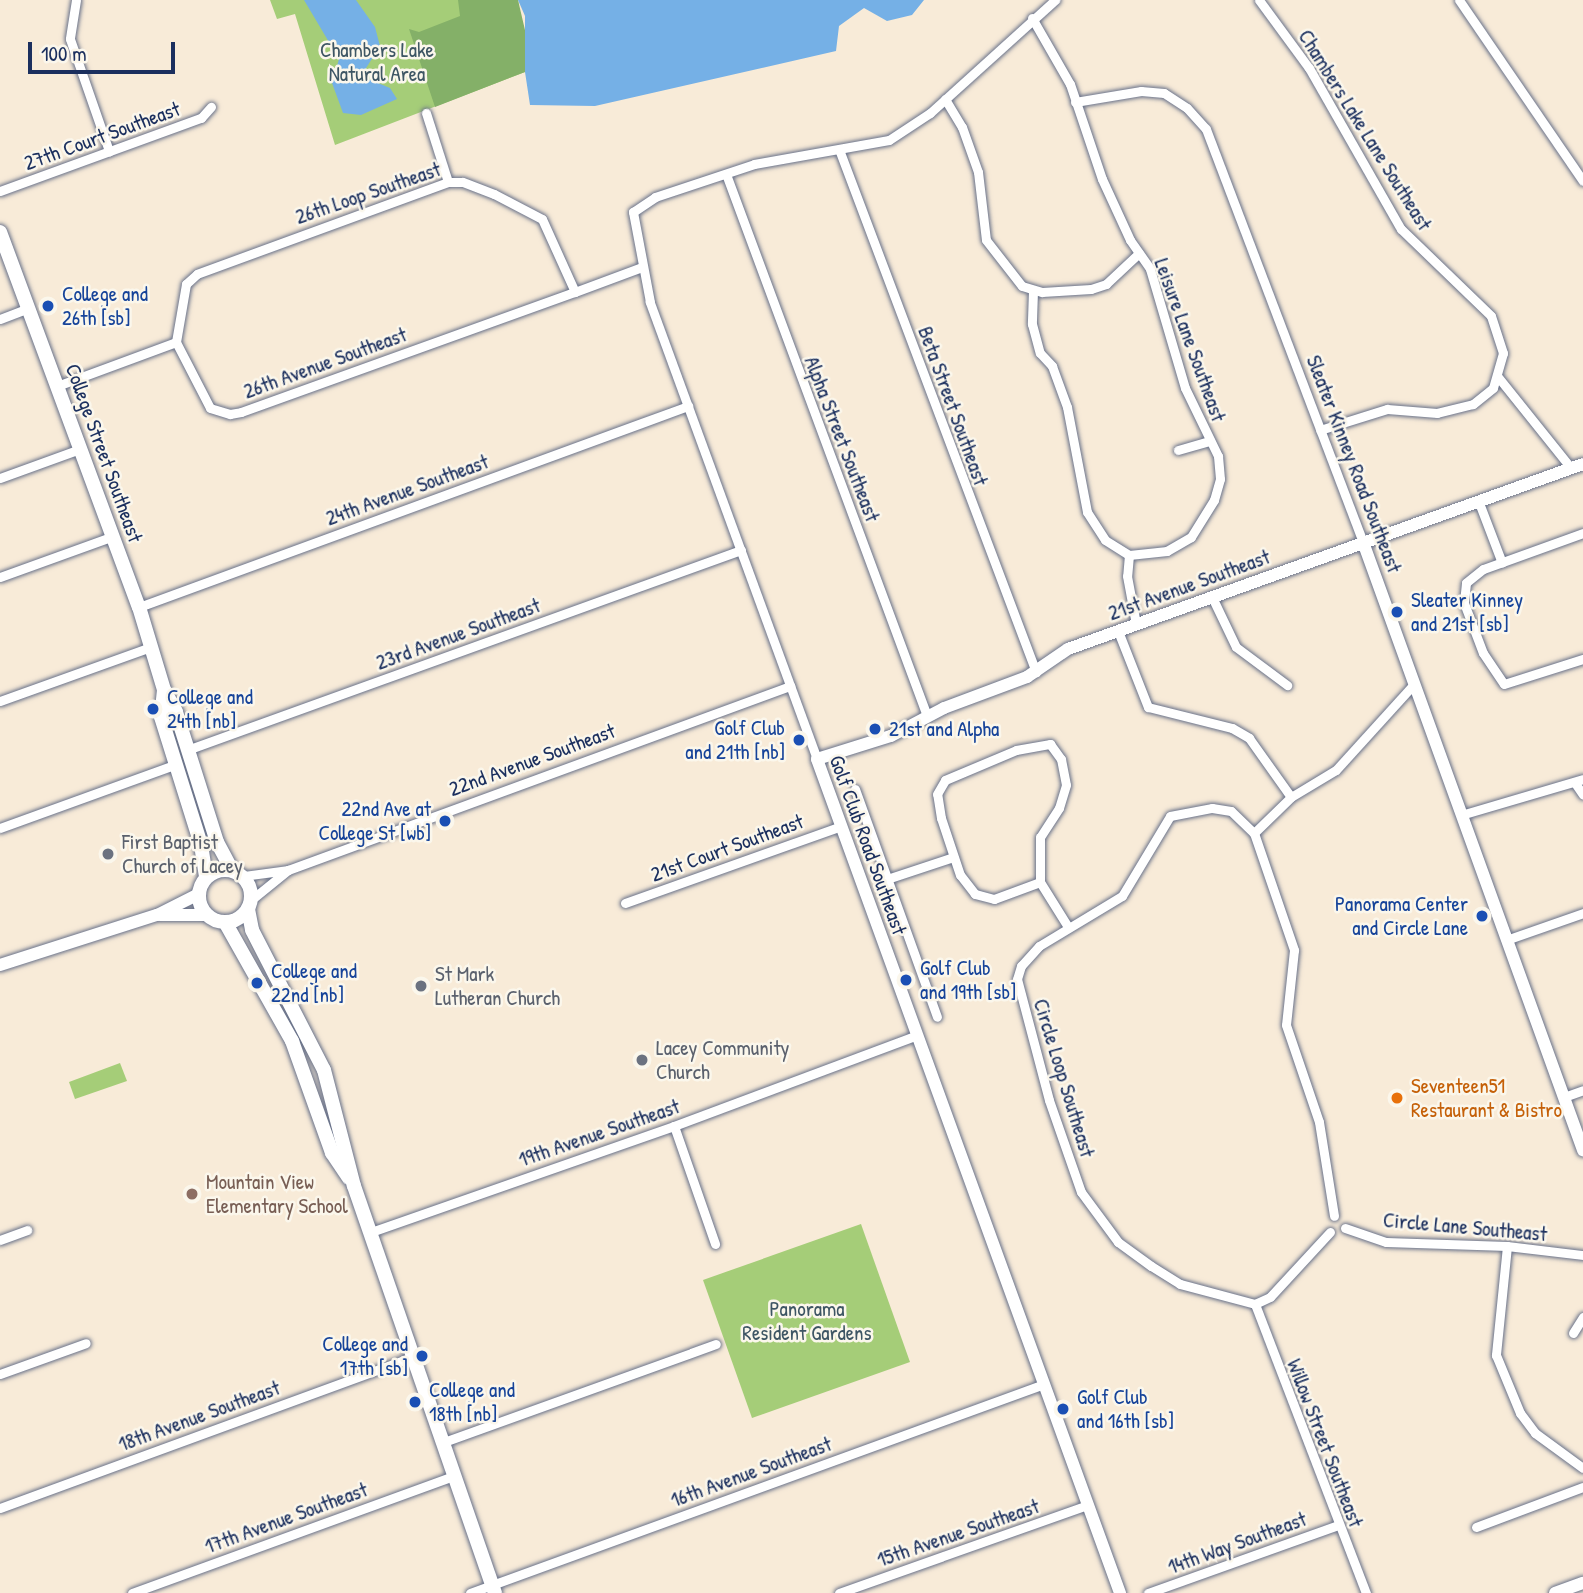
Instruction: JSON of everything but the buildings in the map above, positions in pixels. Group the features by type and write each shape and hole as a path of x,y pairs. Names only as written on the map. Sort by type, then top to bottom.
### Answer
{"main road":[{"name":"College Street Southeast","path":"0,232 139,607 164,690 176,712 217,842 237,873"},
{"name":"College Street Southeast","path":"164,690 161,717 201,845 206,877"},
{"path":"250,905 238,919 225,922 206,915 199,894 206,877 237,873 250,905 252,930 324,1070 354,1186 411,1358 493,1589"},
{"path":"225,922 292,1041 332,1153 354,1186"}],"street":[{"path":"76,0 69,20 69,39 109,151"},
{"path":"726,174 776,159 840,152 889,140 910,130 1055,0"},
{"name":"Chambers Lake Lane Southeast","path":"1259,0 1309,68 1401,229 1491,316 1503,353 1498,377"},
{"path":"1459,0 1583,181"},
{"name":"Leisure Lane Southeast","path":"1032,18 1056,56 1102,179 1139,253 1150,269 1185,388 1218,456 1220,479 1203,522 1178,547 1146,556 1129,555"},
{"name":"Sleater Kinney Road Southeast","path":"1075,102 1141,91 1164,93 1187,108 1206,129 1363,542 1583,1150"},
{"path":"945,99 962,127 978,172 986,240 1009,272 1033,291 1091,289 1106,284 1139,253"},
{"name":"27th Court Southeast","path":"0,191 201,118 211,107"},
{"path":"426,113 448,182"},
{"name":"Beta Street Southeast","path":"840,152 1036,672"},
{"name":"Golf Club Road Southeast","path":"726,174 636,206 633,212 650,302 1120,1593"},
{"name":"Alpha Street Southeast","path":"726,174 927,716"},
{"name":"26th Loop Southeast","path":"176,342 186,284 197,274 448,182 462,182 494,194 542,219 575,292"},
{"name":"26th Avenue Southeast","path":"176,342 210,408 230,414 642,267"},
{"path":"1033,291 1031,324 1040,353 1052,366 1067,407 1087,512 1105,540 1129,555 1127,576 1136,624"},
{"path":"0,319 28,309"},
{"path":"57,386 176,342"},
{"path":"1320,430 1387,409 1458,410 1473,404 1498,377 1577,466"},
{"name":"24th Avenue Southeast","path":"139,607 688,406"},
{"path":"1178,450 1210,441"},
{"path":"0,478 80,449"},
{"name":"21st Avenue Southeast","path":"817,759 891,736 927,716 1036,672 1055,655 1577,466"},
{"path":"1478,500 1502,563"},
{"path":"1583,533 1483,569 1465,583 1464,603 1471,629 1499,680 1514,684 1535,672 1583,659"},
{"path":"0,577 113,536"},
{"name":"23rd Avenue Southeast","path":"187,750 741,550"},
{"path":"1212,597 1236,648 1287,685"},
{"path":"1118,631 1148,706 1232,728 1249,738 1290,797"},
{"path":"0,701 152,647"},
{"path":"1334,1216 1318,1122 1286,1025 1294,950 1254,832 1290,797 1336,770 1413,685"},
{"name":"22nd Avenue Southeast","path":"237,873 288,870 790,686"},
{"path":"1040,882 985,900 960,876 937,794 945,780 1016,750 1050,744 1061,759 1066,785 1059,808 1040,837 1040,882 1068,927"},
{"path":"0,828 174,765"},
{"path":"1461,815 1579,781 1583,795"},
{"path":"855,789 937,1017"},
{"name":"Circle Loop Southeast","path":"1254,832 1231,811 1212,807 1170,816 1122,896 1039,946 1021,966 1017,979 1049,1100 1081,1192 1118,1242 1151,1266 1180,1284 1255,1304"},
{"name":"21st Court Southeast","path":"625,903 841,826"},
{"path":"887,879 953,857"},
{"name":"22nd Avenue Southeast","path":"250,905 288,870"},
{"path":"0,965 157,915 199,894"},
{"path":"1506,940 1582,913"},
{"path":"157,915 206,915"},
{"name":"19th Avenue Southeast","path":"371,1232 674,1126 917,1035"},
{"path":"1564,1097 1583,1090"},
{"path":"674,1126 715,1244"},
{"name":"Circle Lane Southeast","path":"1345,1228 1386,1242 1507,1246 1583,1255"},
{"path":"0,1240 27,1230"},
{"path":"1255,1304 1270,1297 1330,1232"},
{"path":"1507,1246 1496,1356 1520,1413 1535,1433 1583,1468"},
{"name":"Willow Street Southeast","path":"1255,1304 1366,1593"},
{"path":"1573,1333 1583,1317"},
{"path":"0,1374 86,1343"},
{"path":"441,1443 716,1344"},
{"name":"18th Avenue Southeast","path":"0,1508 411,1358"},
{"name":"16th Avenue Southeast","path":"470,1593 493,1589 1044,1384"},
{"name":"17th Avenue Southeast","path":"132,1593 453,1476"},
{"path":"1476,1527 1583,1488"},
{"name":"15th Avenue Southeast","path":"839,1593 1088,1505"},
{"name":"14th Way Southeast","path":"1148,1593 1338,1525"},
{"path":"1555,1593 1583,1583"}],"green space":[{"name":"Chambers Lake Natural Area","path":"270,0 518,0 525,72 335,145 295,14 277,19"},
{"path":"458,0 518,0 528,43 525,72 435,107 409,29 419,32 460,16"},
{"path":"120,1063 127,1081 75,1099 69,1082"},
{"name":"Panorama Resident Gardens","path":"861,1224 910,1362 752,1418 703,1280"}],"water":[{"path":"304,0 356,0 375,27 380,46 361,76 390,88 397,99 361,115 343,113 332,83 339,59"},
{"path":"518,0 924,0 912,15 887,21 864,8 839,26 836,51 595,106 530,105 525,72 525,16"}],"place":[{"name":"College and 26th [sb]","path":"48,306"},
{"name":"Sleater Kinney and 21st [sb]","path":"1397,612"},
{"name":"College and 24th [nb]","path":"153,709"},
{"name":"21st and Alpha","path":"875,729"},
{"name":"Golf Club and 21th [nb]","path":"799,740"},
{"name":"22nd Ave at College St [wb]","path":"445,821"},
{"name":"First Baptist Church of Lacey","path":"108,854"},
{"name":"Panorama Center and Circle Lane","path":"1482,916"},
{"name":"Golf Club and 19th [sb]","path":"906,980"},
{"name":"College and 22nd [nb]","path":"257,983"},
{"name":"St Mark Lutheran Church","path":"421,986"},
{"name":"Lacey Community Church","path":"642,1060"},
{"name":"Seventeen51 Restaurant & Bistro","path":"1397,1098"},
{"name":"Mountain View Elementary School","path":"192,1194"},
{"name":"College and 17th [sb]","path":"422,1356"},
{"name":"College and 18th [nb]","path":"415,1402"},
{"name":"Golf Club and 16th [sb]","path":"1063,1409"}]}
